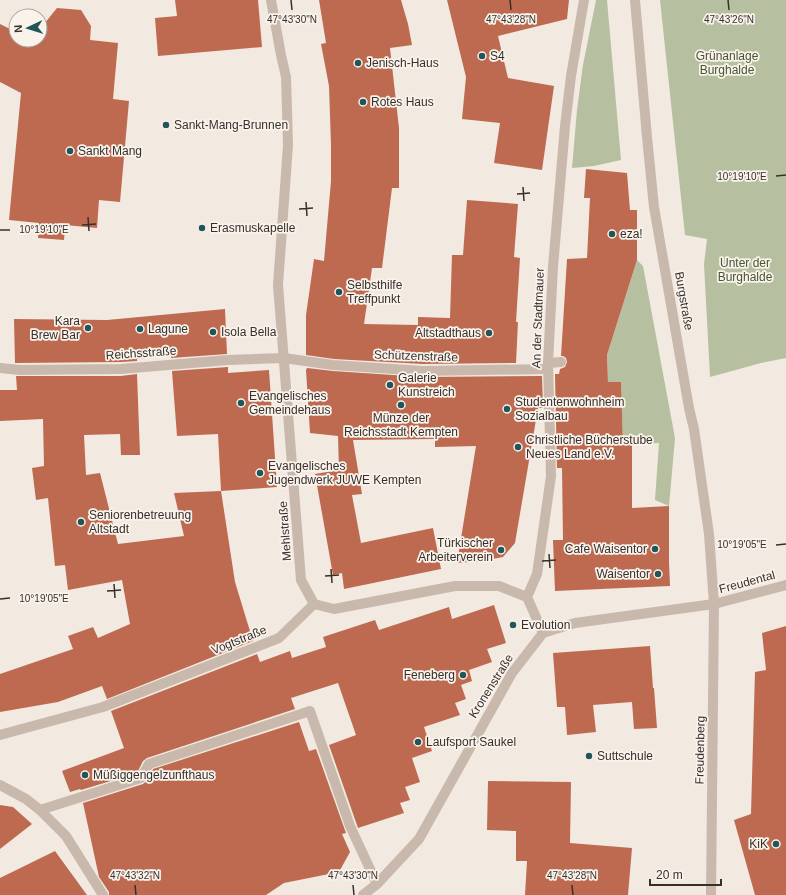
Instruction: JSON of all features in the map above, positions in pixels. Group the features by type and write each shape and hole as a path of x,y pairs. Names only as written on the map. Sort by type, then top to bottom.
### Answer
{"street":[{"name":"Mehlstraße","path":"271,0 286,78 288,144 278,285 301,580 314,604"},
{"name":"An der Stadtmauer","path":"528,597 537,574 550,476 548,366 553,259 565,126 571,76 584,0"},
{"name":"Burgstraße","path":"635,0 654,207 694,429 709,534 714,604"},
{"name":"Schützenstraße","path":"284,358 333,365 423,371 548,366 561,362"},
{"name":"Reichsstraße","path":"0,368 20,370 121,369 228,360 284,358"},
{"name":"Freudental","path":"714,604 786,585"},
{"path":"314,604 334,609 455,586 499,586 528,597 543,633 575,623 714,604"},
{"name":"Vogtstraße","path":"0,735 103,707 279,638 314,604"},
{"name":"Freudenberg","path":"711,895 714,604"},
{"name":"Kronenstraße","path":"363,895 377,884 419,839 512,673 543,633"},
{"path":"40,810 141,778 149,764 310,711 350,826 377,884"},
{"path":"0,785 26,799 40,810 66,836 103,895"}],"green space":[{"path":"596,0 607,0 621,160 594,166 572,168 583,65"},
{"path":"660,0 786,0 786,358 761,363 710,377 704,264 707,239 685,235"},
{"path":"637,260 643,266 675,438 669,506 655,500 659,443 623,445 621,382 608,382 607,355"}],"building":[{"path":"175,0 258,0 262,47 158,56 155,18 177,16"},
{"path":"319,0 401,0 412,45 390,48 399,128 399,188 392,188 382,268 372,268 364,324 418,325 418,317 450,318 452,255 463,255 467,200 518,204 514,257 520,258 516,322 518,322 516,363 423,364 334,359 306,355 306,315 314,259 324,261 331,181 329,86 321,44 326,43"},
{"name":"S4","path":"447,0 569,0 567,19 498,36 508,78 554,86 542,170 494,163 500,123 462,119 466,77"},
{"name":"Sankt Mang","path":"57,8 81,10 91,26 90,40 118,43 113,99 129,101 120,202 99,200 97,228 65,225 64,240 38,238 39,223 9,220 21,93 0,82 0,24 8,28 8,48 48,48 48,19"},
{"path":"586,169 627,173 630,210 637,210 637,260 607,355 608,382 621,382 623,445 632,445 632,508 669,506 670,586 555,591 553,540 563,540 562,468 557,468 555,374 559,374 560,369 565,367 567,362 566,358 561,356 567,259 587,258 590,198 584,198"},
{"path":"225,309 227,354 171,358 171,355 137,359 137,361 121,362 15,363 14,319 107,320"},
{"name":"Evangelisches Gemeindehaus","path":"228,367 228,373 269,370 277,487 221,491 218,434 177,436 172,371"},
{"path":"307,368 423,377 542,376 543,408 538,408 515,543 503,557 482,561 457,563 476,446 435,447 435,439 353,440 362,494 352,495 361,543 433,528 441,569 344,589 342,573 333,575 315,474 339,470 338,436 310,433"},
{"path":"137,374 140,455 121,455 120,434 84,435 86,475 100,473 118,544 184,536 174,493 221,491 235,582 253,641 107,699 102,686 58,702 0,712 0,674 73,649 68,636 93,627 98,638 130,624 122,580 68,590 65,565 55,566 48,498 36,500 32,468 44,466 43,419 0,421 0,390 17,390 16,376 121,376"},
{"path":"494,605 506,643 487,649 492,662 469,670 472,681 461,685 466,699 455,703 460,715 424,727 432,751 412,758 420,782 405,787 410,800 400,803 404,813 358,828 329,745 356,735 338,683 291,698 295,709 147,758 143,761 137,773 70,792 62,771 124,748 111,711 257,654 260,662 290,651 292,658 326,647 323,637 375,620 379,630 449,607 452,619"},
{"path":"786,626 786,895 755,895 734,820 751,814 755,672 766,670 762,633"},
{"path":"650,646 657,728 634,729 632,702 593,705 596,732 567,735 565,707 557,707 553,653"},
{"path":"299,722 309,751 316,749 346,833 342,834 350,852 339,872 284,883 266,895 109,895 109,892 99,877 83,803 143,784 147,781 153,769"},
{"path":"488,781 571,782 570,843 632,848 628,895 525,895 527,861 516,861 516,831 487,830"},
{"path":"0,805 13,807 32,824 0,849"},
{"path":"55,851 87,895 0,895 0,878"}],"place":[{"name":"S4","path":"482,56"},
{"name":"Jenisch-Haus","path":"358,63"},
{"name":"Rotes Haus","path":"363,102"},
{"name":"Sankt-Mang-Brunnen","path":"166,125"},
{"name":"Sankt Mang","path":"70,151"},
{"name":"Erasmuskapelle","path":"202,228"},
{"name":"eza!","path":"612,234"},
{"name":"Selbsthilfe Treffpunkt","path":"339,292"},
{"name":"Kara Brew Bar","path":"88,328"},
{"name":"Lagune","path":"140,329"},
{"name":"Isola Bella","path":"213,332"},
{"name":"Altstadthaus","path":"489,333"},
{"name":"Galerie Kunstreich","path":"390,385"},
{"name":"Evangelisches Gemeindehaus","path":"241,403"},
{"name":"Münze der Reichsstadt Kempten","path":"401,405"},
{"name":"Studentenwohnheim Sozialbau","path":"507,409"},
{"name":"Christliche Bücherstube Neues Land e.V.","path":"518,447"},
{"name":"Evangelisches Jugendwerk JUWE Kempten","path":"260,473"},
{"name":"Seniorenbetreuung Altstadt","path":"81,522"},
{"name":"Cafe Waisentor","path":"655,549"},
{"name":"Türkischer Arbeiterverein","path":"501,550"},
{"name":"Waisentor","path":"658,574"},
{"name":"Evolution","path":"513,625"},
{"name":"Feneberg","path":"463,675"},
{"name":"Laufsport Saukel","path":"418,742"},
{"name":"Suttschule","path":"589,756"},
{"name":"Müßiggengelzunfthaus","path":"85,775"},
{"name":"KiK","path":"776,844"}],"park label":[{"name":"Grünanlage Burghalde","path":"727,63"},
{"name":"Unter der Burghalde","path":"745,270"}]}
